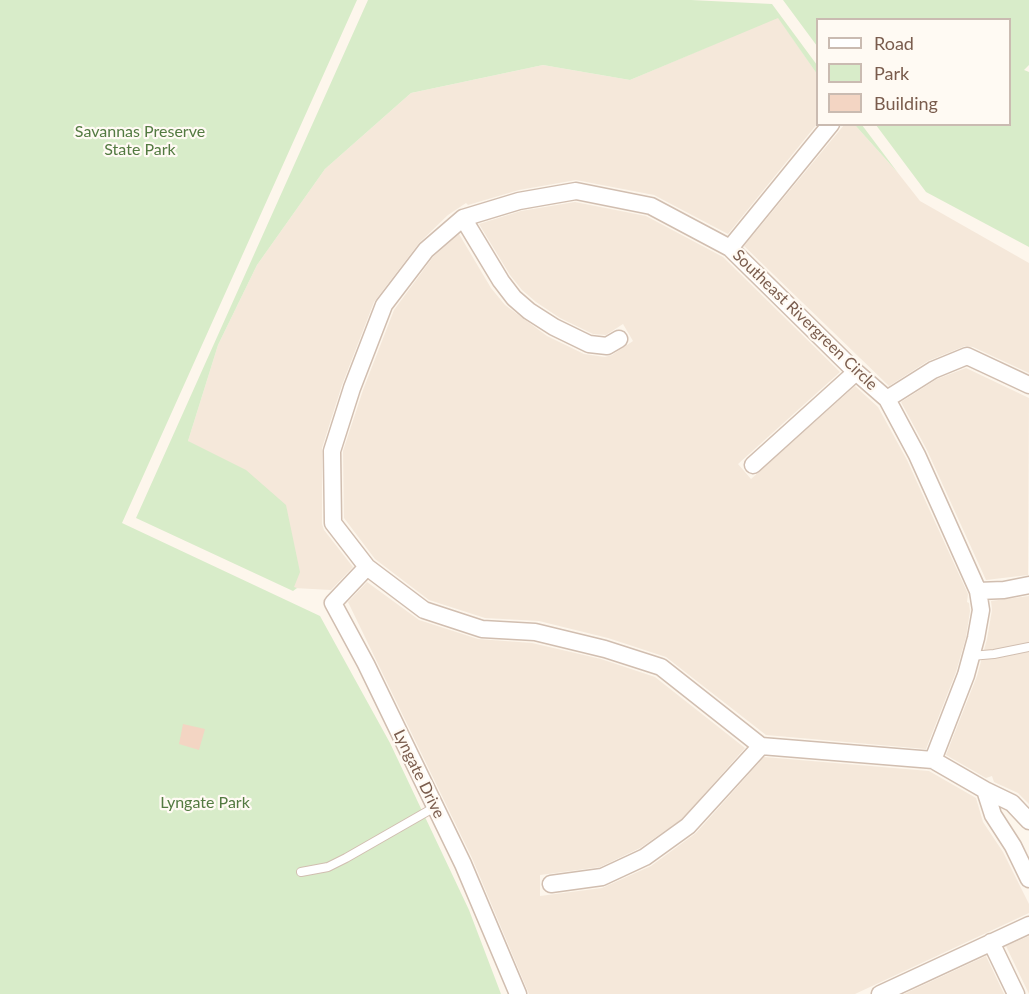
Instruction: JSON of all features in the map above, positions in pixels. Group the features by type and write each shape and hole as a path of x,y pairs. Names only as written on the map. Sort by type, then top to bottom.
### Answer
{"street":[{"path":"730,248 829,126"},
{"name":"Southeast Rivergreen Circle","path":"761,746 661,667 570,640 535,632 482,628 424,610 368,567 333,523 332,451 352,388 384,305 426,250 463,218 519,201 576,191 651,206 730,248 856,372 887,399 917,455 978,591 981,610 966,675 933,760"},
{"path":"463,218 501,281 514,298 529,311 554,327 589,344 607,346 619,339"},
{"path":"887,399 933,370 968,356 1029,385"},
{"path":"753,465 856,372"},
{"name":"Lyngate Drive","path":"368,567 333,603 366,663 463,864 518,994"},
{"path":"978,591 1004,590 1029,585"},
{"path":"551,884 602,877 645,857 688,826 761,746 933,760 984,790 1012,803 1029,821"},
{"path":"984,790 993,815 1013,846 1029,879"},
{"path":"880,994 1029,925"},
{"path":"992,942 1016,994"}],"lane":[{"path":"971,656 1029,647"},
{"path":"301,872 328,867 435,807"}],"shaded area":[{"path":"778,17 816,73 816,125 728,234 654,195 576,180 519,190 468,205 466,203 448,215 419,243 374,302 342,385 322,448 322,524 324,530 353,567 331,590 294,588 188,441 218,345 257,265 325,169 411,93 543,65 630,80"},
{"path":"843,126 856,126 920,201 1029,263 1029,373 973,347 965,346 928,361 889,386 744,246"},
{"path":"575,202 646,216 723,257 840,372 738,464 751,479 855,386 878,407 907,460 968,594 967,602 970,611 966,637 956,672 926,749 766,735 666,657 608,638 539,621 485,618 429,600 375,559 344,518 343,451 363,390 394,310 433,257 459,234 491,288 505,305 547,336 584,354 605,357 633,341 623,324 606,335 593,334 560,318 536,302 510,275 479,224 521,211"},
{"path":"966,368 1029,398 1028,575 986,580 927,450 901,402 937,379"},
{"path":"367,582 419,620 478,639 532,643 601,659 655,677 745,748 682,819 640,848 600,867 540,875 540,896 602,888 651,866 696,833 764,757 929,771 976,798 983,822 1003,852 1029,904 1029,913 855,994 529,994 472,858 348,602"},
{"path":"1029,596 1029,804 1018,793 994,782 992,776 986,778 946,755 977,676 987,639 992,610 991,601"},
{"path":"1029,936 1029,994 1006,946"},
{"path":"986,956 1004,994 904,994"}],"green space":[{"path":"0,0 357,0 122,523 320,616 390,743 469,910 501,994 0,994"},
{"path":"368,0 691,0 772,4 816,64 816,73 778,18 630,80 543,65 411,93 325,169 257,265 218,345 188,441 246,470 286,505 300,572 294,587 297,588 293,591 136,518"},
{"path":"783,0 1029,0 1029,65 1024,70 1029,72 1029,247 926,192 877,126 1011,126 1011,18 816,18 816,45"},
{"path":"856,126 863,126 898,173"}],"building":[{"path":"183,724 205,729 199,750 179,744"}],"park label":[{"name":"Savannas Preserve State Park","path":"140,141"},
{"name":"Lyngate Park","path":"205,803"}]}
